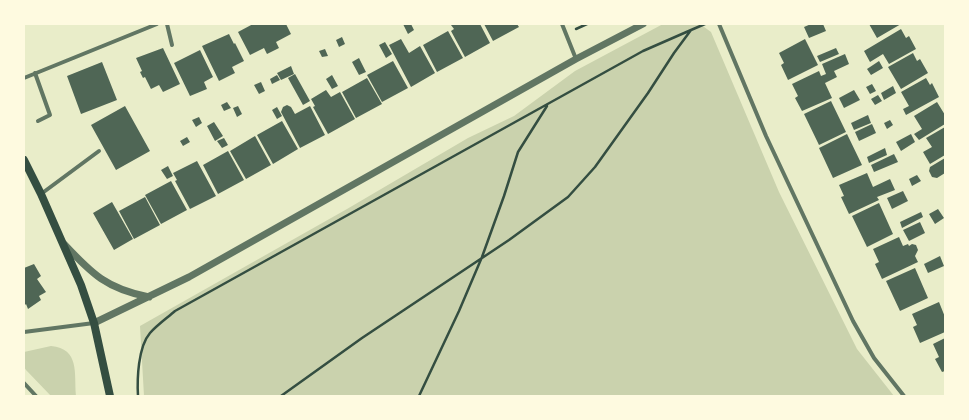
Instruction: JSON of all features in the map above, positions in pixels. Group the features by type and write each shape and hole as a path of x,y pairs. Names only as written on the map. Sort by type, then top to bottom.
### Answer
{"main road":[{"path":"24,160 63,242 94,323 110,396"}],"street":[{"path":"24,78 157,24"},
{"path":"167,24 172,45"},
{"path":"562,24 576,59"},
{"path":"24,332 94,323 149,297 189,277 576,59 643,24"},
{"path":"719,24 738,65 766,136 853,321 874,358 904,396"},
{"path":"36,73 50,115 38,121"},
{"path":"41,194 99,151"},
{"path":"63,242 88,270 108,285 133,294 149,297"},
{"path":"24,384 36,396"}],"path":[{"path":"138,396 138,368 144,345 149,334 175,310 643,51 705,24"},
{"path":"281,396 362,338 568,197 591,172 691,30"},
{"path":"419,396 459,311 482,257 518,152 547,105"}],"green space":[{"path":"663,24 700,24 711,32 779,192 857,349 894,396 144,396 140,326 347,209 468,138 514,116 575,71"},
{"path":"51,346 60,348 67,352 71,357 75,371 76,396 51,396 24,367 24,352"}],"building":[{"path":"253,24 286,24 291,34 276,42 279,48 267,54 264,48 250,55 238,32"},
{"path":"403,24 411,24 414,30 408,34"},
{"path":"480,24 490,43 465,57 451,31 454,29 451,25"},
{"path":"484,24 517,24 519,27 493,41"},
{"path":"811,24 823,24 826,31 809,38 804,27"},
{"path":"869,24 901,24 877,38"},
{"path":"901,29 906,38 909,36 916,49 889,64 883,54 870,62 864,51"},
{"path":"448,31 463,58 437,72 423,45"},
{"path":"229,34 244,61 232,67 235,73 219,81 202,46"},
{"path":"342,37 345,44 339,47 336,40"},
{"path":"401,39 409,53 420,46 435,73 411,87 389,45"},
{"path":"805,39 818,65 788,80 781,65 784,63 779,53"},
{"path":"385,42 392,54 386,58 379,45"},
{"path":"163,48 180,84 163,92 159,85 151,89 145,77 143,78 140,72 142,71 136,58"},
{"path":"836,48 839,54 820,62 817,56"},
{"path":"325,49 328,56 322,57 319,51"},
{"path":"200,50 213,77 204,82 207,89 190,96 174,63"},
{"path":"913,53 917,61 920,59 928,73 901,89 888,67"},
{"path":"845,54 849,64 834,71 837,77 825,83 832,98 802,111 795,98 798,96 792,84 819,71 821,76 826,74 822,64"},
{"path":"359,58 366,72 359,75 352,62"},
{"path":"393,61 408,88 382,102 367,75"},
{"path":"879,61 883,68 871,75 867,69"},
{"path":"102,62 117,100 81,114 67,76"},
{"path":"291,66 294,74 281,80 277,73"},
{"path":"295,74 310,101 303,105 288,78"},
{"path":"277,75 280,80 272,84 270,79"},
{"path":"332,75 338,86 332,89 326,79"},
{"path":"367,78 382,104 356,118 342,92"},
{"path":"926,78 930,85 932,83 939,97 906,115 903,109 909,106 901,92"},
{"path":"261,82 265,91 259,94 254,85"},
{"path":"872,84 876,91 870,94 866,87"},
{"path":"893,86 896,93 884,100 881,93"},
{"path":"326,90 331,97 340,92 355,119 328,134 313,107 315,106 311,99"},
{"path":"854,90 860,100 844,108 839,98"},
{"path":"878,95 882,101 875,105 871,99"},
{"path":"831,101 846,132 819,145 804,114"},
{"path":"227,102 231,108 224,111 221,105"},
{"path":"937,102 945,115 945,124 919,140 914,134 922,129 914,116"},
{"path":"287,105 291,107 295,114 310,106 325,135 300,148 281,112 283,107"},
{"path":"125,106 150,151 116,170 91,125"},
{"path":"238,106 242,114 237,117 233,108"},
{"path":"277,107 282,116 277,119 272,110"},
{"path":"868,115 871,123 854,130 851,123"},
{"path":"199,117 202,123 196,127 192,120"},
{"path":"890,120 893,125 887,129 884,123"},
{"path":"282,121 298,149 273,164 257,135"},
{"path":"214,122 223,136 215,141 207,126"},
{"path":"872,124 876,133 859,141 855,132"},
{"path":"945,127 945,155 930,164 923,152 932,147 926,138"},
{"path":"847,134 862,165 833,178 819,148"},
{"path":"911,134 915,142 901,151 896,142"},
{"path":"255,136 271,165 246,179 230,151"},
{"path":"187,137 190,142 183,146 180,141"},
{"path":"224,138 228,145 222,148 217,141"},
{"path":"885,148 887,155 869,163 867,157"},
{"path":"228,151 244,180 218,194 203,165"},
{"path":"894,154 898,162 874,172 871,165"},
{"path":"945,158 945,173 937,178 932,177 929,171 930,167"},
{"path":"197,161 216,196 190,209 175,181 177,180 173,173"},
{"path":"168,166 173,176 167,179 161,170"},
{"path":"867,173 873,187 890,179 895,190 877,197 879,200 849,214 841,197 844,196 839,185"},
{"path":"917,175 921,181 912,186 909,179"},
{"path":"171,181 187,210 161,224 145,195"},
{"path":"903,191 908,201 892,209 887,198"},
{"path":"145,197 160,225 134,239 119,211"},
{"path":"112,202 133,239 114,250 93,213"},
{"path":"879,203 893,234 867,247 852,216"},
{"path":"938,209 944,218 935,224 929,214"},
{"path":"921,212 923,217 902,228 900,222"},
{"path":"920,222 925,233 909,241 903,230"},
{"path":"899,237 903,246 908,244 909,246 912,244 916,245 918,250 915,256 918,262 882,279 875,264 879,262 873,249"},
{"path":"940,256 944,266 928,273 924,264"},
{"path":"34,264 41,276 37,279 46,292 39,296 41,300 28,309 26,304 24,306 24,268"},
{"path":"915,268 928,298 900,311 886,281"},
{"path":"939,302 945,317 945,332 920,343 913,327 917,325 912,314"},
{"path":"945,338 945,371 942,372 935,359 939,357 933,344"}]}
